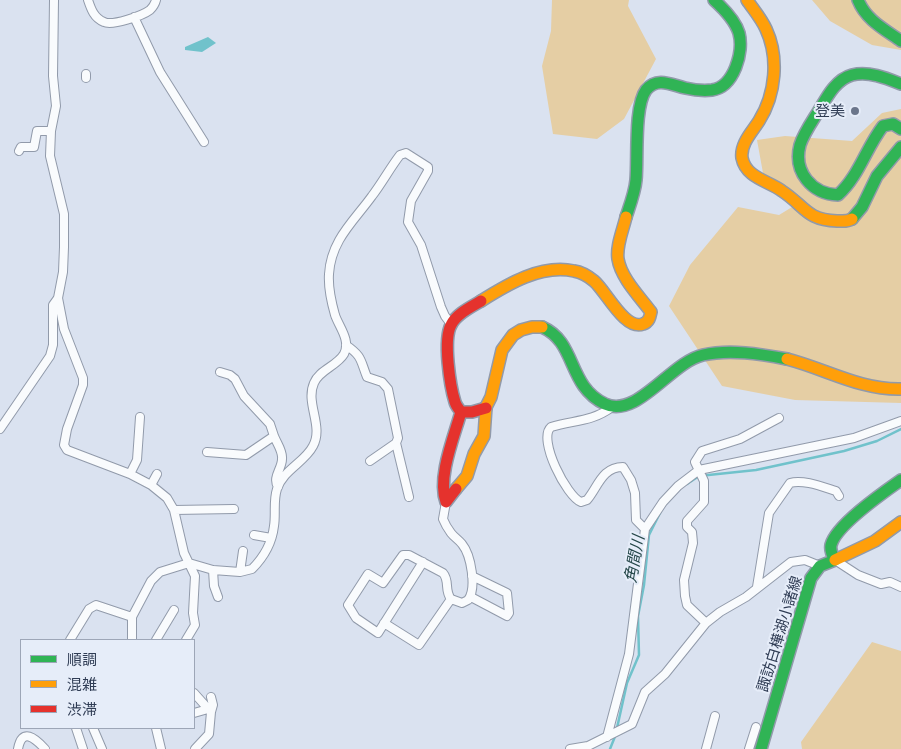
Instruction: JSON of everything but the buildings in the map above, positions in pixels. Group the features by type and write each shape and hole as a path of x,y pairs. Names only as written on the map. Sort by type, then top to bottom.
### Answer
{"main road":[{"path":"461,412 455,404 449,360 447,339 451,324 478,302 533,274 551,269 570,270 587,276 597,284 631,325 641,326 651,316 651,312 624,275 618,259 620,239 636,182 640,104 642,95 656,83 666,82 705,90 718,88 727,81 740,54 740,40 734,21 729,13 714,0"},
{"path":"747,0 766,27 774,61 768,105 748,134 743,149 744,162 752,175 790,195 816,218 828,221 849,221 860,209 882,169 901,147"},
{"path":"858,0 866,15 901,40"},
{"path":"901,84 863,73 850,75 836,86 803,137 799,156 801,168 812,187 823,195 838,195 850,181 881,128 888,124 893,124 901,129"},
{"path":"461,412 442,490 446,502 455,492 458,485 465,480 485,434 486,408 492,396 497,364 504,347 517,331 528,327 541,327 551,331 561,341 584,391 599,402 612,407 630,404 637,400 692,358 708,352 778,356 804,363 853,384 888,390 901,389"},
{"path":"461,412 472,412 486,408"},
{"path":"835,560 830,546 833,541 873,500 901,480"},
{"name":"諏訪白樺湖小諸線","path":"761,749 811,578 820,566 875,541 901,522"}],"street":[{"path":"54,0 53,76 56,106 50,156 64,214 63,272 58,298 64,329 84,378 67,429 64,445 67,450 130,474 150,485 167,498 174,510 184,552 195,576 193,613 195,625 187,639"},
{"path":"88,0 91,10 97,18 105,23 113,23 134,17 151,9 156,0"},
{"path":"134,17 160,72 204,142"},
{"path":"19,152 21,148 34,147 37,131 52,131"},
{"path":"150,572 160,572 189,563 213,570 240,572 252,570 266,552 275,526 275,501 278,487 292,468 313,447 317,437 312,403 314,383 317,377 340,358 344,353 346,345 345,338 335,316 329,290 330,262 337,243 348,226 372,196 400,155 406,153 428,167 428,171 412,201 408,222 422,245 441,307 451,324"},
{"path":"0,428 50,356 53,345 53,305 58,298"},
{"path":"346,345 360,356 367,377 382,382 388,389 398,438 396,443 409,497"},
{"path":"220,372 230,375 235,379 244,396 270,424 283,458 275,482 278,487"},
{"path":"612,407 604,413 581,422 551,427 547,430 549,455 572,497 581,502 587,500 606,473 612,469 623,467 631,480 635,493 636,520 645,529"},
{"path":"130,474 137,460 140,417"},
{"path":"706,623 687,605 684,580 693,543 692,532 687,527 687,521 704,502 703,480 695,462 702,451 740,439 778,418"},
{"path":"609,736 629,654 645,529 663,502 678,486 699,470 854,438 901,421"},
{"path":"207,452 246,455 274,436"},
{"path":"370,461 396,443"},
{"path":"150,485 157,474"},
{"path":"758,587 769,513 790,482 795,481 836,491 839,496"},
{"path":"446,502 443,519 451,533 462,543 466,550 472,576 471,597"},
{"path":"174,510 234,509"},
{"path":"254,536 271,538"},
{"path":"240,572 243,550"},
{"path":"423,562 378,633 356,618 348,605 368,574 383,583 403,555 410,555 423,562 443,573 446,577 446,590 451,599 462,603 471,597"},
{"path":"570,749 588,746 632,724 645,692 665,674 706,623 720,612 746,597 791,562 805,560 820,566"},
{"path":"835,560 858,575 880,584 890,582 901,587"},
{"path":"213,570 214,586 218,597"},
{"path":"132,639 132,617 151,581 160,572"},
{"path":"471,597 507,616 509,612 507,593 472,576"},
{"path":"384,623 419,645 451,599"},
{"path":"71,639 89,609 96,605 132,617"},
{"path":"157,639 174,610"},
{"path":"195,694 210,710"},
{"path":"195,749 209,734 210,710 213,706 211,697"},
{"path":"195,713 210,710"},
{"path":"706,749 715,716"},
{"path":"750,749 756,727"},
{"path":"76,729 83,749"},
{"path":"93,729 102,749"},
{"path":"156,729 158,747"},
{"path":"18,749 22,738 29,736 45,749"}],"shaded area":[{"path":"552,0 629,0 628,6 656,59 624,119 597,139 553,134 542,66 551,31"},
{"path":"812,0 901,0 901,50 872,45 830,21"},
{"path":"901,109 901,403 795,400 722,386 669,306 690,265 738,207 779,215 802,201 763,173 757,140 785,136 852,141 882,113"},
{"path":"872,642 901,651 901,749 802,749 801,742"}],"water":[{"path":"208,37 216,43 202,52 185,50 185,47"}],"waterway":[{"name":"角間川","path":"687,484 699,476 756,470 844,451 877,441 901,429"},
{"name":"角間川","path":"617,728 627,683 639,655 638,616 644,585 649,535 660,513"},
{"name":"角間川","path":"610,749 616,734"}],"traffic: fast":[{"path":"626,217 635,185 638,120 642,98 646,90 655,83 660,82 685,88 712,90 726,82 732,76 736,67 740,49 739,33 732,19 714,0"},
{"path":"858,0 871,19 901,41"},
{"path":"901,84 883,77 865,74 852,75 837,84 807,130 800,145 799,164 802,172 807,180 820,191 838,195 857,171 883,126 893,124 901,129"},
{"path":"852,219 862,207 877,176 901,147"},
{"path":"542,327 553,334 561,343 584,386 593,396 605,404 617,406 629,404 642,397 679,368 703,355 734,352 787,359"},
{"path":"761,749 811,578 820,566 835,560 831,545 842,528 901,480"}],"traffic: slow":[{"path":"747,0 766,29 770,40 773,51 774,75 765,110 747,138 743,148 742,158 744,165 753,175 782,191 812,215 827,220 848,221 852,219"},
{"path":"481,301 502,288 537,273 549,270 574,271 584,274 594,281 629,322 636,325 647,322 651,312 627,280 618,259 619,243 626,217"},
{"path":"456,489 467,476 474,454 484,436 486,407 491,397 502,350 513,335 521,330 542,327"},
{"path":"787,359 857,383 901,389"},
{"path":"835,560 875,541 901,522"}],"traffic: jam":[{"path":"456,489 446,502 444,492 445,470 461,412 455,402 449,375 447,352 449,332 456,317 481,301"},
{"path":"461,412 472,412 486,408"}],"place":[{"name":"登美","path":"855,111"}]}
